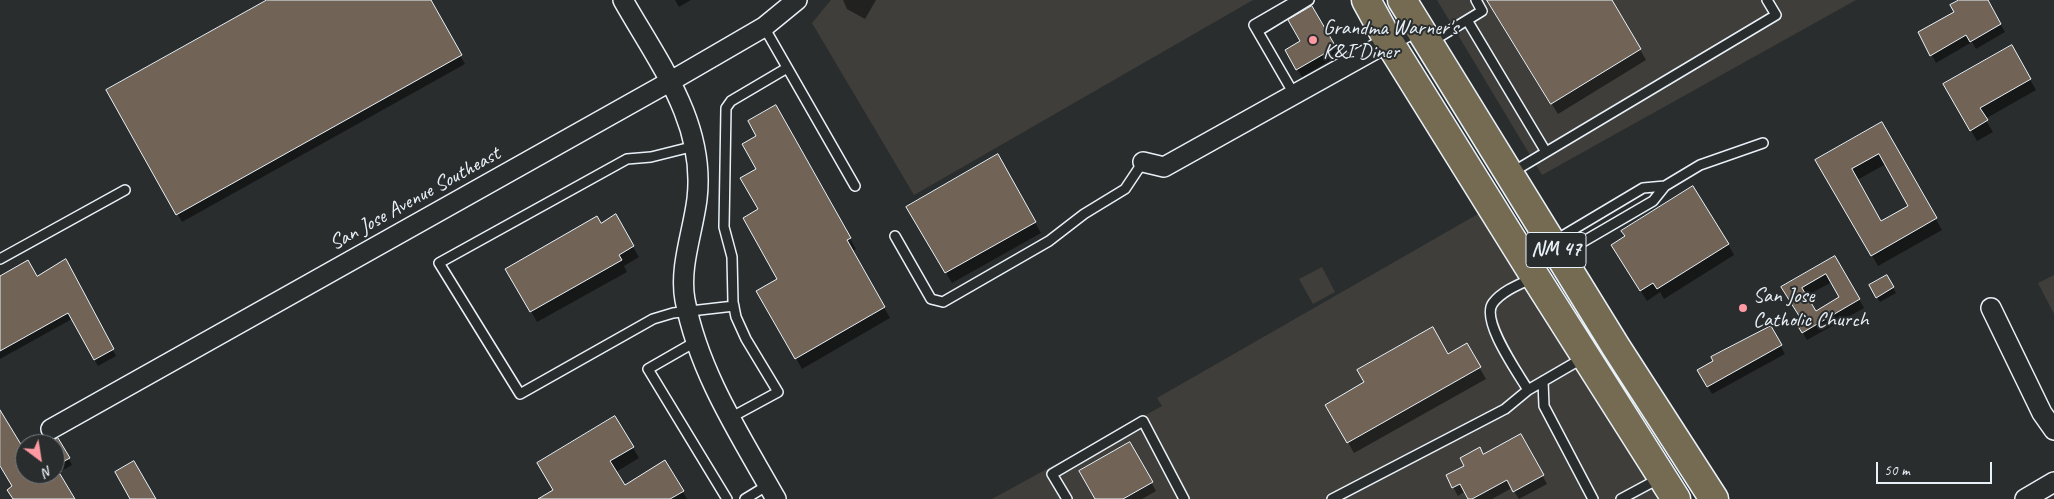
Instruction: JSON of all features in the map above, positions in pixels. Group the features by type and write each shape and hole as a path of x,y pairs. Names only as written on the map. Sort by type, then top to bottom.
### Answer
{"main road":[{"name":"NM 47","path":"1366,0 1389,42 1545,259 1599,355 1669,488"},
{"name":"NM 47","path":"1402,0 1509,174 1545,259"},
{"name":"NM 47","path":"1599,355 1714,499"}],"street":[{"path":"623,0 679,97 695,146 697,197 685,277 688,311 695,342 717,393 772,492"},
{"name":"San Jose Avenue Southeast","path":"51,429 671,81 764,27 797,0"},
{"path":"1143,162 1164,167 1389,42 1422,35"},
{"path":"1991,308 2042,413 2054,430"},
{"path":"2024,499 2054,482"}],"lane":[{"path":"1294,94 1254,25 1296,0"},
{"path":"1258,31 1309,0"},
{"path":"1422,35 1467,20 1482,11 1476,0"},
{"path":"1509,174 1776,15 1767,0"},
{"path":"1467,20 1546,152"},
{"path":"764,27 855,186"},
{"path":"730,418 778,392 746,339 734,306 732,257 724,227 726,148 724,120 726,108 731,101 787,68"},
{"path":"1545,259 1653,201 1665,186 1700,165 1763,143"},
{"path":"695,146 652,157 627,159 439,263 520,394 653,319 688,311 734,306"},
{"path":"895,236 931,298 943,302 1049,241 1084,214 1125,189 1143,162"},
{"path":"1528,390 1495,332 1490,308 1494,302 1545,259 1643,188 1665,186"},
{"path":"0,259 125,190"},
{"path":"695,342 648,369 727,499"},
{"path":"1332,499 1505,409 1528,390 1543,381 1599,355"},
{"path":"1543,381 1544,406 1593,499"},
{"path":"1067,499 1052,474 1143,421 1184,499"},
{"path":"1621,499 1669,488"},
{"path":"745,499 772,492"}],"shaded area":[{"path":"831,0 1253,0 914,195 812,23"},
{"path":"1437,0 1856,0 1542,175"},
{"path":"1478,214 1659,499 992,499 1162,406 1157,398"},
{"path":"1322,267 1335,292 1313,304 1299,279"},
{"path":"2054,275 2054,314 2038,283"}],"building":[{"path":"267,0 431,0 462,55 176,215 106,90"},
{"path":"1487,0 1612,0 1641,49 1551,104"},
{"path":"1959,0 1988,0 2001,24 1970,42 1966,35 1930,56 1918,32 1954,12 1950,5"},
{"path":"1312,6 1336,47 1296,70 1285,50 1300,41 1288,20"},
{"path":"2012,45 2031,79 1980,108 1988,120 1970,131 1943,84"},
{"path":"776,105 851,238 847,240 885,307 795,359 756,291 777,279 743,218 758,209 740,178 756,169 742,144 756,136 748,121"},
{"path":"1882,122 1937,218 1871,256 1815,160","holes":["1879,154 1908,206 1881,221 1852,169"]},
{"path":"998,154 1036,222 945,273 906,207"},
{"path":"1693,186 1729,244 1657,289 1653,283 1640,291 1611,245 1625,236 1621,231"},
{"path":"616,214 634,246 619,255 622,260 530,312 505,269 597,216 601,223"},
{"path":"1835,256 1860,299 1802,333 1796,323 1801,319 1781,287","holes":["1826,274 1839,297 1816,311 1802,288"]},
{"path":"66,259 114,349 94,360 68,313 0,351 0,276 28,260 37,276"},
{"path":"1887,275 1894,287 1876,298 1869,285"},
{"path":"1771,326 1782,345 1707,387 1697,370 1713,361 1711,357"},
{"path":"1433,327 1448,354 1467,343 1481,367 1347,443 1325,405 1364,382 1357,370"},
{"path":"0,410 15,435 15,484 65,484 65,482 75,499 13,499 7,490 12,486 0,466"},
{"path":"615,416 634,447 610,461 625,485 665,460 684,491 670,499 538,499 553,490 537,463"},
{"path":"1521,434 1544,475 1513,492 1507,480 1472,499 1468,499 1460,484 1452,488 1446,475 1464,466 1460,458 1480,447 1483,454"},
{"path":"1130,442 1153,482 1123,499 1095,499 1079,471"},
{"path":"65,450 70,458 65,461"},
{"path":"134,461 156,499 130,499 115,472"}],"place":[{"name":"Grandma Warner's K&I Diner","path":"1313,40"},
{"name":"San Jose Catholic Church","path":"1743,308"}]}
